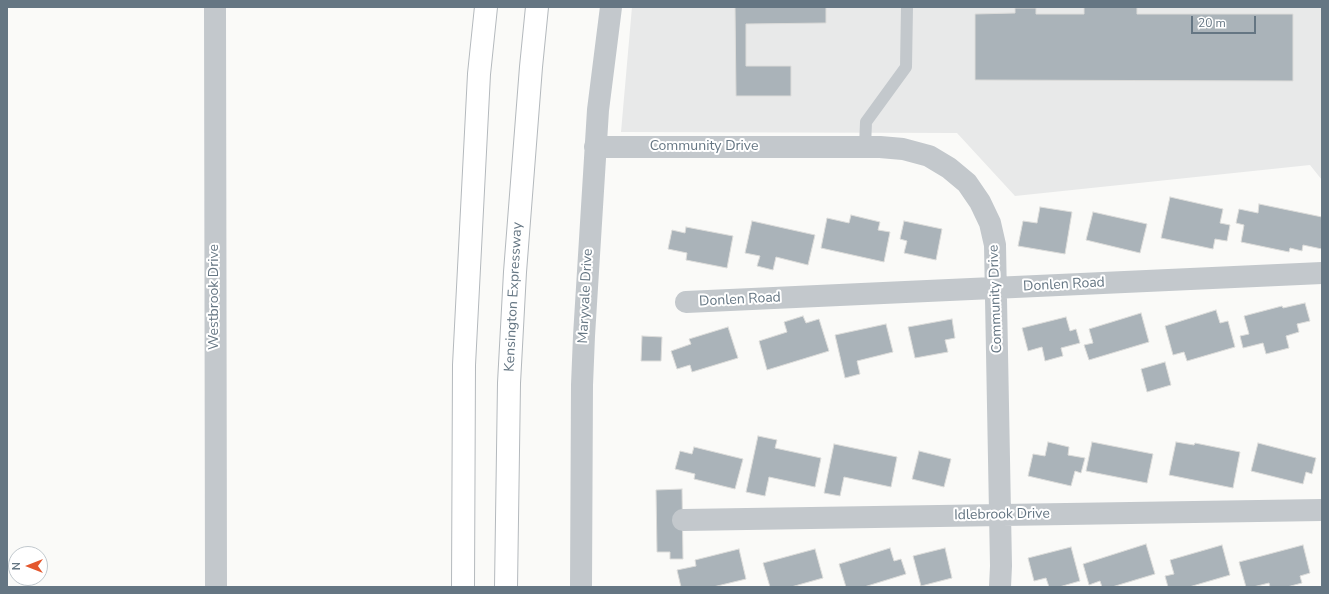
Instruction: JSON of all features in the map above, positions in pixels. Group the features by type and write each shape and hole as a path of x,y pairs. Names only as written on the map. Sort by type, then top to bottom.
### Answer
{"highway":[{"path":"463,587 464,365 480,74 486,7"},
{"name":"Kensington Expressway","path":"506,587 509,383 514,272 537,7"}],"street":[{"name":"Westbrook Drive","path":"215,7 216,587"},
{"name":"Maryvale Drive","path":"581,587 582,385 595,147 604,52 611,7"},
{"name":"Community Drive","path":"595,147 865,147 903,149 929,156 949,168 967,183 980,202 990,223 995,246 1000,587"},
{"name":"Donlen Road","path":"686,302 1322,273"},
{"name":"Idlebrook Drive","path":"683,520 1322,510"}],"lane":[{"path":"865,147 866,122 906,67 906,7"}],"shaded area":[{"path":"632,7 1322,7 1322,180 1310,165 1015,196 957,133 621,132"}],"building":[{"path":"735,7 826,7 826,23 746,24 746,66 791,66 791,96 736,96"},
{"path":"1084,7 1137,7 1137,14 1293,14 1293,81 975,80 975,14 1015,13 1015,8 1036,8 1036,14 1084,14"},
{"path":"1170,197 1223,209 1220,223 1230,225 1227,241 1215,239 1213,249 1161,238"},
{"path":"1259,204 1322,217 1322,249 1303,245 1302,251 1290,248 1289,252 1241,242 1244,225 1236,223 1239,209 1258,213"},
{"path":"1040,207 1072,212 1065,254 1018,246 1023,221 1037,223"},
{"path":"1093,212 1147,224 1140,253 1086,240"},
{"path":"851,215 880,222 878,230 890,232 884,262 821,248 827,218 849,223"},
{"path":"752,221 815,235 808,265 776,257 773,270 757,266 760,256 745,253"},
{"path":"904,221 942,229 936,260 904,253 907,241 900,239"},
{"path":"686,227 733,236 727,268 686,260 687,253 668,249 672,230 685,233"},
{"path":"1305,303 1310,321 1297,324 1299,332 1286,336 1289,348 1266,354 1263,343 1243,348 1240,336 1249,334 1244,316 1282,306 1283,308"},
{"path":"1216,310 1220,323 1228,321 1235,347 1187,361 1184,352 1173,355 1165,326"},
{"path":"1141,313 1149,342 1089,360 1084,345 1093,343 1089,329"},
{"path":"803,316 806,323 819,319 829,351 767,370 759,341 787,332 784,322"},
{"path":"1066,317 1070,331 1076,329 1080,343 1061,348 1063,356 1045,361 1042,347 1028,351 1022,328"},
{"path":"952,319 955,338 945,340 948,352 915,358 908,327"},
{"path":"886,324 893,352 857,361 860,374 845,378 835,335"},
{"path":"728,327 738,358 692,372 690,365 677,369 671,351 691,344 689,339"},
{"path":"642,336 662,337 661,361 641,361"},
{"path":"1165,362 1171,385 1147,392 1141,369"},
{"path":"758,436 777,440 775,448 821,458 815,487 769,477 765,496 746,492"},
{"path":"1048,442 1069,447 1068,455 1085,458 1081,473 1075,471 1071,486 1028,476 1033,454 1045,456"},
{"path":"1092,442 1153,454 1147,483 1086,471"},
{"path":"1176,442 1194,445 1195,443 1240,452 1233,488 1169,475"},
{"path":"1258,443 1316,458 1312,474 1306,472 1303,484 1251,471"},
{"path":"834,444 897,457 891,487 844,477 840,496 824,493"},
{"path":"694,447 743,459 735,489 694,479 695,474 675,469 680,451 692,454"},
{"path":"919,451 951,459 944,487 912,479"},
{"path":"682,489 683,559 670,559 670,552 657,552 656,490"},
{"path":"1146,544 1155,574 1112,587 1102,587 1100,581 1089,585 1083,564"},
{"path":"1222,545 1230,575 1189,587 1168,587 1165,576 1174,574 1170,560"},
{"path":"1303,545 1310,573 1300,576 1302,583 1287,587 1270,587 1269,583 1246,587 1239,562"},
{"path":"1071,547 1080,581 1059,587 1049,587 1046,578 1034,581 1028,558"},
{"path":"890,548 894,561 901,559 906,574 864,587 846,587 839,564"},
{"path":"945,548 952,578 921,586 913,556"},
{"path":"739,549 746,579 713,587 681,587 677,570 696,566 695,560"},
{"path":"815,549 823,578 791,587 770,587 763,563"}]}
